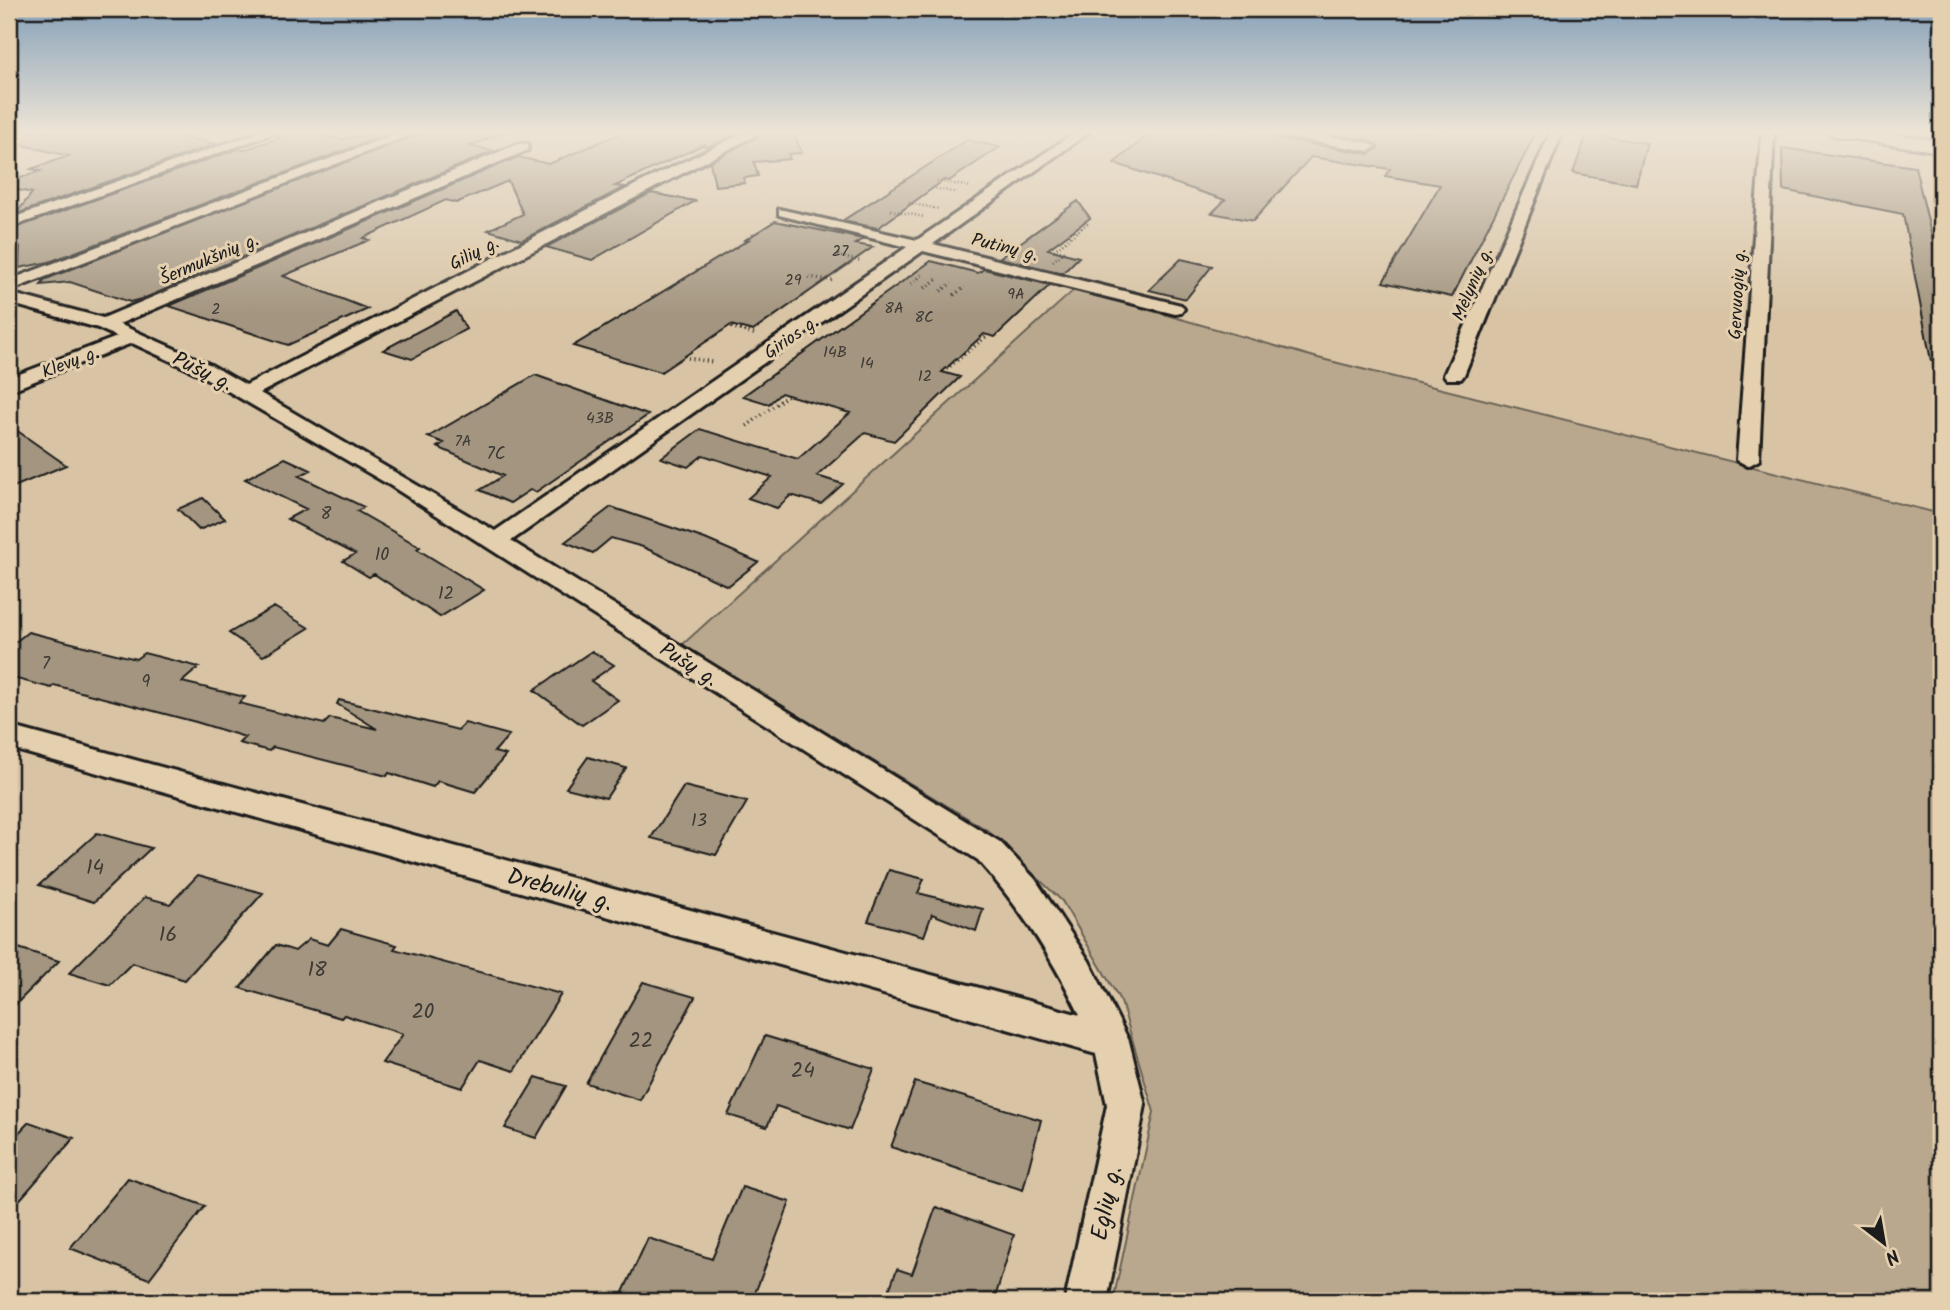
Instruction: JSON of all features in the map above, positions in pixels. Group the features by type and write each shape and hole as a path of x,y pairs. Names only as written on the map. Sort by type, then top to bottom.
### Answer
{"street":[{"path":"9,223 98,192"},
{"path":"9,286 255,192"},
{"name":"Šermukšnių g.","path":"104,324 416,192"},
{"name":"Gilių g.","path":"246,393 632,192"},
{"name":"Girios g.","path":"495,541 999,192"},
{"name":"Mėlynių g.","path":"1454,375 1531,192"},
{"name":"Gervuogių g.","path":"1748,460 1764,192"},
{"name":"Putinų g.","path":"784,212 1175,309"},
{"name":"Pušų g.","path":"9,298 104,324 204,369 399,481 989,851 1024,889 1077,972 1111,1041 1126,1105"},
{"name":"Klevų g.","path":"9,385 131,338"},
{"name":"Drebulių g.","path":"9,737 1111,1041"},
{"name":"Eglių g.","path":"1086,1301 1126,1105"}],"path":[{"path":"1036,275 1064,252 1054,250 1088,223"},
{"path":"911,284 922,275"},
{"path":"925,288 937,279"},
{"path":"941,292 952,283"},
{"path":"954,295 965,287"},
{"path":"943,372 988,335"},
{"path":"747,426 788,395"}],"shaded area":[{"path":"1075,289 1318,358 1941,514 1941,1301 1113,1301 1154,1112 1121,1002 1062,901 987,830 682,645"}],"building":[{"path":"28,192 78,192 16,214 32,193"},
{"path":"116,192 234,192 49,262 19,268 20,247 9,248 9,230"},
{"path":"268,192 396,192 130,302 70,282 41,285 46,279"},
{"path":"436,192 482,192 456,203 446,200 363,238 369,240 283,276 368,309 288,345 169,306"},
{"path":"513,192 615,192 522,240 488,230 523,214"},
{"path":"887,192 927,192 878,228 842,221"},
{"path":"1201,192 1279,192 1253,221 1212,213 1225,200"},
{"path":"1436,192 1506,192 1452,297 1383,282"},
{"path":"1794,192 1921,192 1941,275 1941,360 1931,361 1903,214"},
{"path":"651,193 695,201 592,260 546,247"},
{"path":"1078,201 1090,218 1048,249 1079,257 1063,273 999,258"},
{"path":"775,221 863,239 855,244 873,247 753,331 731,325 661,372 573,346 748,240 745,240"},
{"path":"1181,259 1212,266 1186,299 1149,290"},
{"path":"931,261 978,273 984,269 1050,285 995,337 984,334 942,372 960,377 894,441 865,433 817,476 843,484 821,504 791,495 777,508 748,498 772,477 703,455 688,467 661,458 700,429 798,459 850,413 781,393 769,404 743,396"},
{"path":"456,311 466,329 412,359 383,350"},
{"path":"535,375 648,415 536,492 530,490 510,503 480,490 503,476 437,447 444,443 428,437"},
{"path":"9,425 66,465 9,489"},
{"path":"285,458 311,470 299,476 364,507 357,511 420,547 417,549 484,590 440,617 374,574 369,577 343,561 355,554 287,519 306,509 245,479"},
{"path":"203,498 225,519 199,530 178,509"},
{"path":"611,507 705,539 758,562 728,586 643,547 611,538 593,553 565,542"},
{"path":"274,607 309,628 263,656 229,633"},
{"path":"28,632 136,659 144,653 199,667 182,682 245,697 239,703 324,724 330,718 377,729 337,704 339,700 458,730 465,723 509,735 494,752 506,755 475,792 438,781 433,787 389,773 387,776 273,747 269,751 239,743 245,737 196,722 54,685 51,688 9,677 9,647"},
{"path":"592,651 614,665 591,681 618,700 582,725 534,690"},
{"path":"588,757 626,768 606,798 566,788"},
{"path":"684,786 747,802 716,855 651,838"},
{"path":"97,833 151,848 94,902 39,885"},
{"path":"889,870 924,879 918,893 983,909 976,931 932,914 924,936 868,921"},
{"path":"198,875 263,893 185,980 132,963 110,985 69,973 145,897 170,904"},
{"path":"341,929 397,945 394,949 561,994 514,1071 480,1060 462,1088 382,1063 403,1034 344,1015 341,1018 240,988 276,945 295,951 309,939 328,945"},
{"path":"9,945 59,961 9,1011"},
{"path":"643,982 695,997 640,1100 586,1083"},
{"path":"765,1036 874,1069 850,1130 776,1106 767,1127 728,1115"},
{"path":"536,1077 566,1086 536,1138 505,1128"},
{"path":"915,1082 1041,1120 1023,1190 891,1147"},
{"path":"29,1122 74,1138 9,1212 9,1143"},
{"path":"128,1178 205,1206 149,1279 70,1248"},
{"path":"742,1187 790,1202 752,1301 619,1301 648,1238 712,1259"},
{"path":"936,1207 1014,1235 994,1301 885,1301 897,1269 912,1274"}]}
